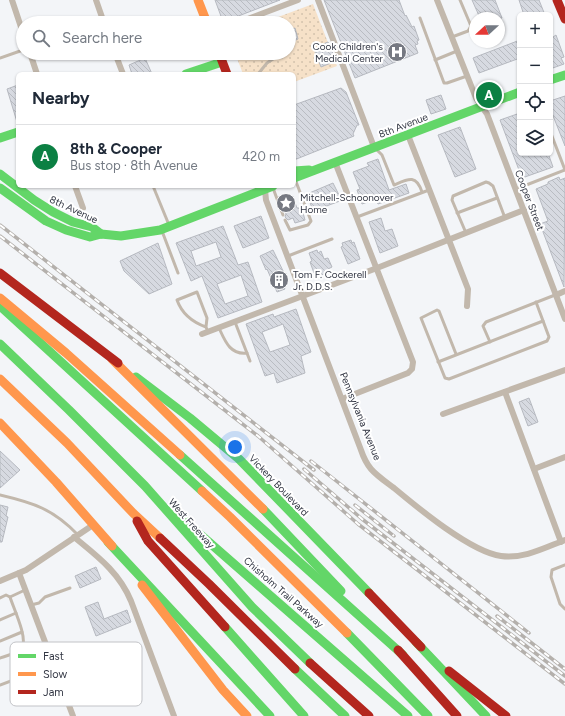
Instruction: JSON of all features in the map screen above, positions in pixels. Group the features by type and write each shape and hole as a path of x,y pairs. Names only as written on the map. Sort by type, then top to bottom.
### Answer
{"main road":[{"path":"198,0 204,16"},
{"path":"558,0 565,19"},
{"path":"190,72 214,60"},
{"path":"221,60 226,72"},
{"path":"553,79 565,75"},
{"name":"8th Avenue","path":"296,175 316,170 517,93"},
{"path":"0,138 16,133"},
{"name":"8th Avenue","path":"0,174 16,186"},
{"name":"8th Avenue","path":"0,188 36,215 57,226 90,237 100,234 131,235 165,228 265,188"},
{"name":"8th Avenue","path":"18,188 52,212 72,222 92,227 100,234"},
{"name":"Vickery Boulevard","path":"0,273 181,411 224,446 246,466 416,642 461,681 506,716"},
{"path":"0,298 66,353 314,571 403,655 457,716"},
{"path":"0,306 230,517 428,716"},
{"name":"West Freeway","path":"0,344 145,486 252,607 324,676 370,716"},
{"path":"112,359 238,483 314,571"},
{"path":"0,379 67,443 133,513 209,584 345,716"},
{"path":"0,423 56,482 108,542 270,716"},
{"name":"Chisholm Trail Parkway","path":"145,486 408,716"},
{"path":"133,513 148,541 304,716"},
{"path":"108,542 223,690 247,716"},
{"path":"416,642 486,716"}],"street":[{"path":"12,0 17,16"},
{"path":"96,0 102,16"},
{"path":"256,16 298,0"},
{"path":"318,0 374,147"},
{"name":"Cooper Street","path":"437,0 476,98 488,114 565,320"},
{"path":"32,60 36,72"},
{"path":"118,60 122,72"},
{"path":"408,135 468,289 467,306"},
{"path":"335,162 413,362 412,369 408,373 342,399"},
{"path":"76,188 83,208"},
{"name":"Pennsylvania Avenue","path":"268,188 266,200 365,460 371,469 405,497 455,534 480,549 501,556 524,556 563,541"},
{"path":"205,331 236,322 524,210"},
{"path":"556,295 565,291"},
{"path":"443,414 565,370"},
{"path":"505,392 563,541"},
{"path":"534,468 565,457"},
{"path":"0,581 19,574 93,525"},
{"path":"76,536 102,560 125,587 174,716"},
{"path":"19,574 45,642"},
{"path":"69,706 73,716"}],"lane":[{"path":"452,37 468,31 471,26 460,0"},
{"path":"420,18 444,83 467,76"},
{"path":"0,58 16,52"},
{"path":"435,60 457,52"},
{"path":"260,72 272,60"},
{"path":"516,189 565,170 553,139"},
{"path":"374,147 382,155 394,185 409,179 416,181 422,192"},
{"path":"285,220 290,230 308,224 311,221 296,180"},
{"path":"466,233 452,200 453,196 486,182 493,186 505,218"},
{"path":"155,188 178,273"},
{"path":"269,188 283,214"},
{"path":"357,217 429,190"},
{"path":"457,213 497,198"},
{"path":"288,256 332,239"},
{"path":"197,292 207,318 205,331 194,323 179,306 177,300 197,292"},
{"path":"490,342 483,326 486,322 556,295"},
{"path":"456,354 439,311 437,310 421,318 444,378 449,379 547,341 549,337 536,302"},
{"path":"438,362 543,321"},
{"path":"236,322 250,361"},
{"path":"219,328 227,345 231,349 242,354 247,353"},
{"path":"0,495 40,506 62,519 76,536"},
{"path":"565,565 552,570 551,577 560,604 565,609"},
{"path":"31,605 39,603 45,597 70,588"},
{"path":"0,598 6,595 10,597 25,590"},
{"path":"10,597 22,632 23,642"},
{"path":"0,620 16,613"},
{"path":"0,641 22,632"},
{"path":"0,658 10,654"},
{"path":"0,686 10,682"}],"shaded area":[{"path":"313,4 337,66 296,81 296,72 242,72 238,60 296,60 296,16 281,16"}],"building":[{"path":"215,0 280,0 238,16 221,16"},
{"path":"324,0 399,0 405,16 406,15 412,27 414,26 419,40 417,41 418,44 415,45 418,53 355,78"},
{"path":"472,0 495,0 500,12 477,12"},
{"path":"519,0 539,0 544,12 523,12"},
{"path":"556,35 564,57 561,58 564,64 553,68 553,48 553,37"},
{"path":"517,41 517,59 479,73 473,58 499,48 505,48 505,46"},
{"path":"328,42 336,61 321,67 315,52 320,50 318,46"},
{"path":"140,60 146,60 151,72 131,72 129,65"},
{"path":"16,86 16,119 7,89"},
{"path":"341,88 346,92 359,125 357,125 353,134 354,136 296,159 296,104"},
{"path":"441,95 446,109 431,114 426,100"},
{"path":"565,96 565,146 553,116 553,100"},
{"path":"517,114 517,156 549,156 553,167 522,178 500,120"},
{"path":"460,127 476,169 455,177 438,135"},
{"path":"378,159 389,190 406,184 409,193 378,204 376,199 362,204 357,190 360,189 353,172 369,166 367,163"},
{"path":"559,177 560,180 565,178 564,287 540,224 548,221 536,189"},
{"path":"333,183 340,197 340,201 313,211 307,194"},
{"path":"294,200 301,214 303,213 305,220 295,223 293,218 288,220 285,217 286,214 283,204"},
{"path":"261,216 269,238 243,248 234,226"},
{"path":"381,218 385,231 392,229 398,246 380,253 369,222"},
{"path":"223,226 238,265 248,262 262,302 218,318 202,276 191,281 176,243","holes":["216,242 221,257 196,266 191,251","241,275 248,296 225,304 217,284"]},
{"path":"351,240 352,243 354,242 360,259 348,264 341,247 343,246 342,243"},
{"path":"158,243 172,284 149,294 124,271 120,261"},
{"path":"273,250 286,277 284,277 287,283 283,285 285,289 277,292 260,256"},
{"path":"317,250 318,253 321,251 324,259 328,258 332,267 328,269 329,272 319,276 317,272 314,273 310,262 312,261 309,253"},
{"path":"296,309 311,352 301,356 305,373 277,383 274,373 265,376 246,324 273,314 274,317","holes":["283,324 290,345 270,352 262,332"]},
{"path":"529,398 538,422 528,426 519,402"},
{"path":"0,451 20,470 0,488"},
{"path":"0,505 8,507 6,516 8,517 2,542 0,542"},
{"path":"96,567 101,579 80,588 75,576"},
{"path":"98,602 104,619 127,610 131,622 96,636 85,607"}],"railway":[{"path":"0,225 314,470"},
{"path":"0,236 258,436 358,524 565,684"},
{"path":"311,461 529,633"},
{"path":"304,469 362,519 565,676"},
{"path":"355,505 394,536"},
{"path":"497,616 565,669"}],"traffic: fast":[{"path":"192,72 222,62"},
{"path":"553,79 565,75"},
{"path":"296,177 517,93"},
{"path":"0,138 16,133"},
{"path":"296,171 309,170"},
{"path":"0,174 16,186"},
{"path":"0,188 46,221 66,230 90,237 101,234 121,236 160,230 268,188"},
{"path":"18,188 53,212 73,222 92,227 101,234"},
{"path":"0,306 202,491"},
{"path":"0,344 145,486 252,607 310,663"},
{"path":"136,377 190,418 239,459 369,593"},
{"path":"180,455 403,655"},
{"path":"263,509 341,591"},
{"path":"179,516 408,716"},
{"path":"108,542 270,716"},
{"path":"225,627 304,716"},
{"path":"347,633 428,716"},
{"path":"416,642 486,716"},
{"path":"295,669 345,716"}],"traffic: slow":[{"path":"198,0 204,16"},
{"path":"0,298 66,353 180,455"},
{"path":"112,359 263,509"},
{"path":"0,379 67,443 133,513 160,538"},
{"path":"0,423 56,482 112,546"},
{"path":"202,491 347,633"},
{"path":"142,585 223,690 247,716"}],"traffic: jam":[{"path":"557,0 565,19"},
{"path":"222,60 226,72"},
{"path":"0,273 118,363"},
{"path":"137,521 148,541 225,627"},
{"path":"160,538 295,669"},
{"path":"369,593 421,647"},
{"path":"398,650 457,716"},
{"path":"310,663 369,716"},
{"path":"449,671 506,716"}],"place":[{"name":"Cook Children's Medical Center","path":"397,52"},
{"name":"8th & Cooper","path":"489,95"},
{"name":"Mitchell-Schoonover Home","path":"286,203"},
{"name":"Tom F. Cockerell Jr. D.D.S.","path":"279,280"}]}
